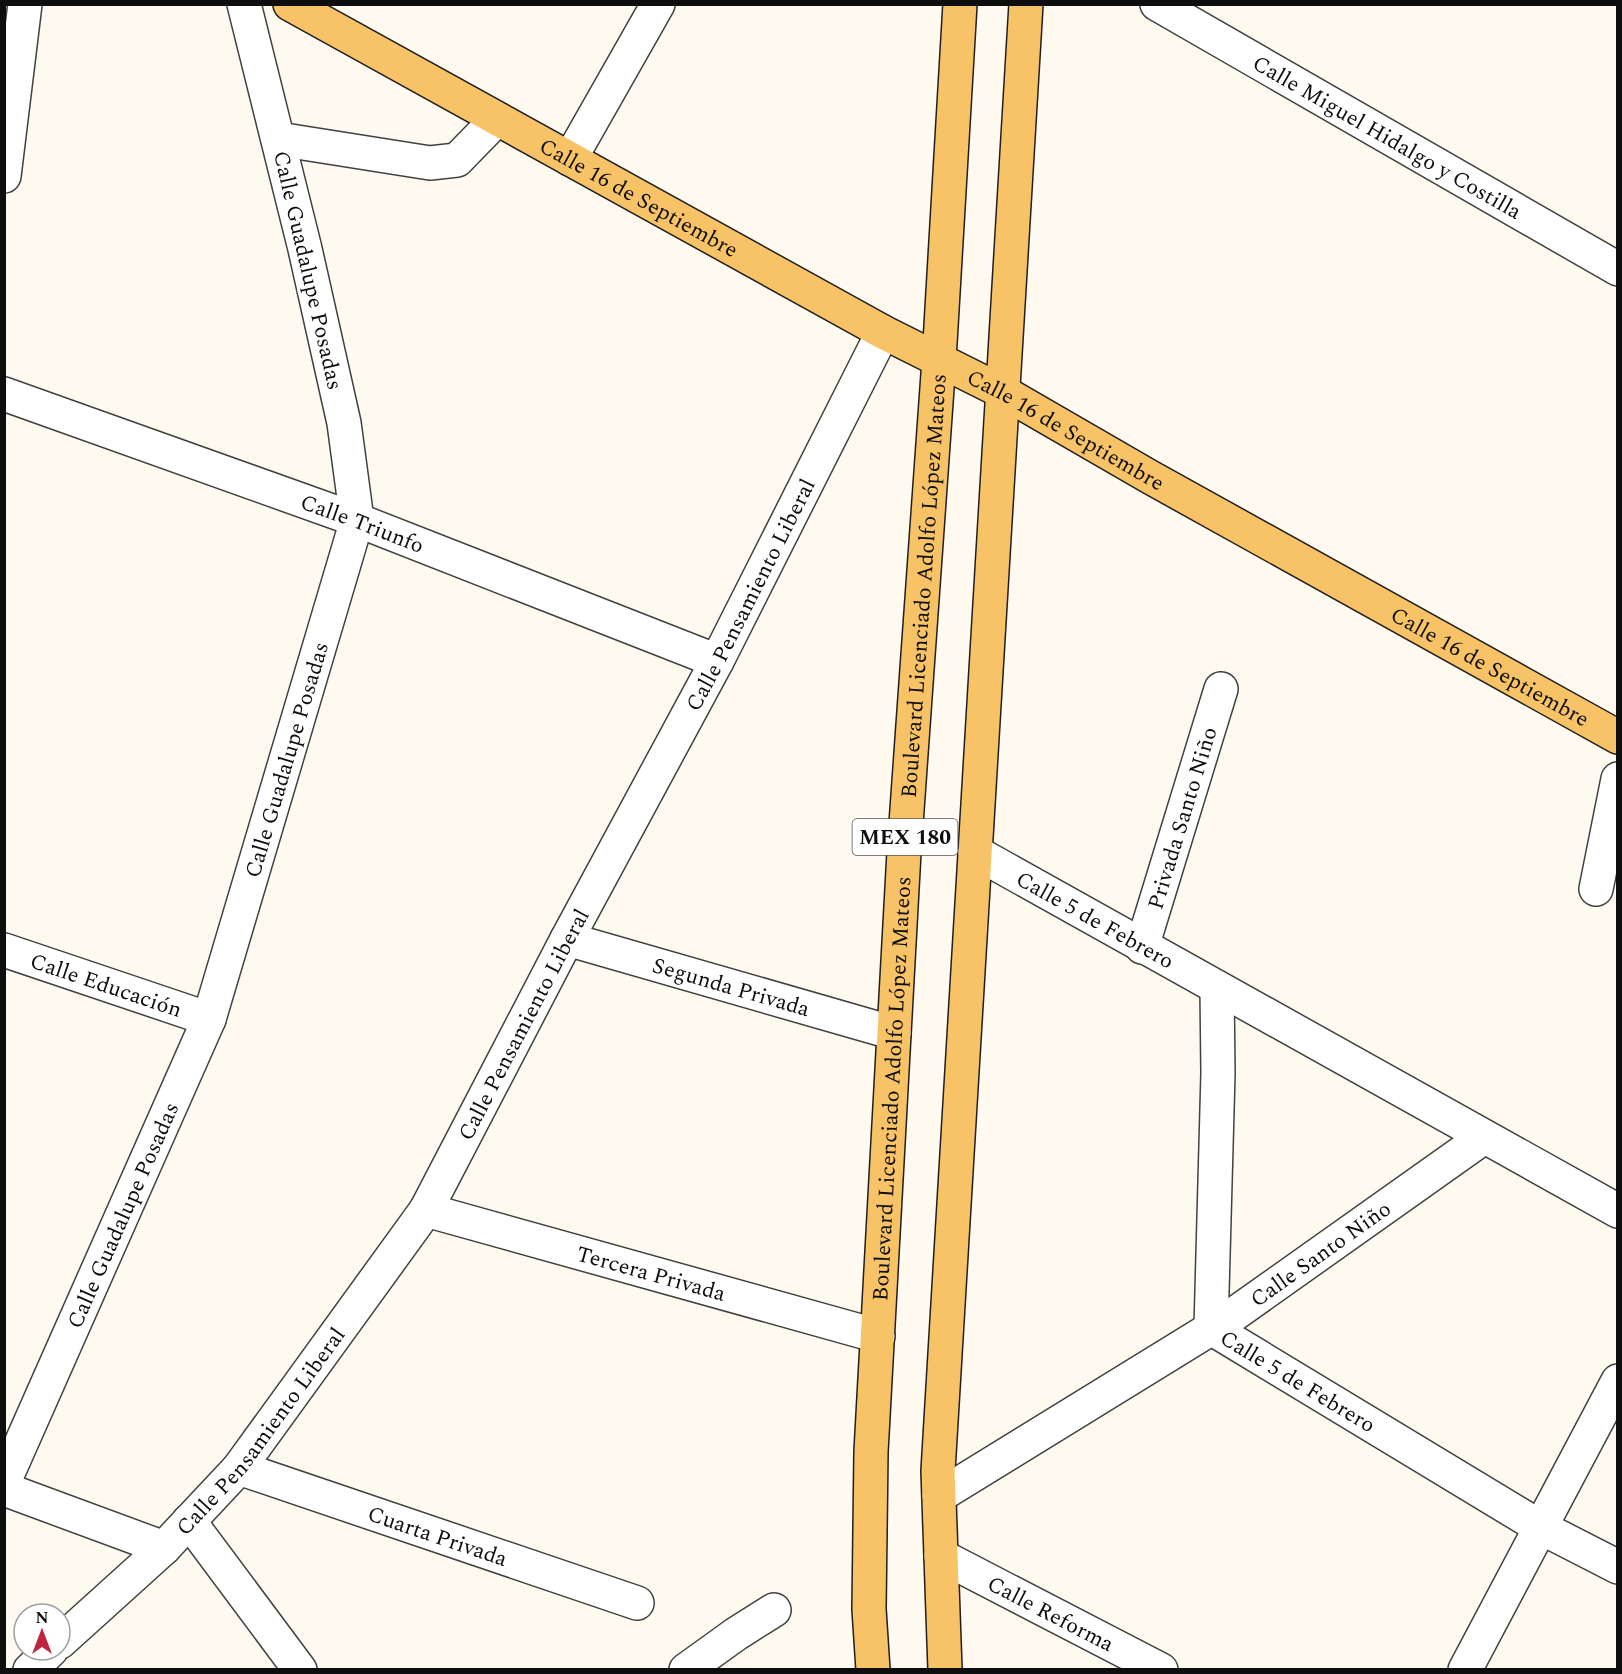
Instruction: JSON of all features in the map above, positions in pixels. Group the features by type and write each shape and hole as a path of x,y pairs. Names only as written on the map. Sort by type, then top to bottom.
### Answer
{"main road":[{"name":"Boulevard Licenciado Adolfo López Mateos","path":"873,1670 869,1598 871,1452 905,841 939,360 960,4"},
{"name":"MEX 180","path":"945,1670 938,1471 1026,4"},
{"name":"Calle 16 de Septiembre","path":"308,9 497,119 883,332 1003,392 1161,483 1617,736"}],"street":[{"path":"4,176 25,4"},
{"name":"Calle Guadalupe Posadas","path":"4,1482 209,1020 357,520 344,423 305,249 244,4"},
{"path":"570,159 658,4"},
{"name":"Calle Miguel Hidalgo y Costilla","path":"1157,4 1617,269"},
{"path":"278,140 430,163 457,160 497,119"},
{"name":"Calle Pensamiento Liberal","path":"72,1631 164,1548 240,1468 426,1210 567,939 717,661 883,332"},
{"name":"Calle Triunfo","path":"4,394 357,520 717,661"},
{"name":"Privada Santo Niño","path":"1142,947 1221,689"},
{"path":"1596,889 1617,778"},
{"name":"Calle 5 de Febrero","path":"975,852 1617,1211"},
{"name":"Segunda Privada","path":"567,939 894,1033"},
{"name":"Calle Educación","path":"4,950 209,1020"},
{"name":"Calle 5 de Febrero","path":"1216,988 1218,1073 1211,1328 1540,1527 1617,1567"},
{"name":"Calle Santo Niño","path":"939,1496 1233,1315 1484,1137"},
{"name":"Tercera Privada","path":"426,1210 878,1336"},
{"path":"1465,1670 1617,1381"},
{"name":"Cuarta Privada","path":"240,1468 637,1603"},
{"path":"4,1488 164,1548"},
{"path":"189,1521 300,1670"},
{"name":"Calle Reforma","path":"941,1556 1161,1670"},
{"path":"686,1670 774,1610"}]}
